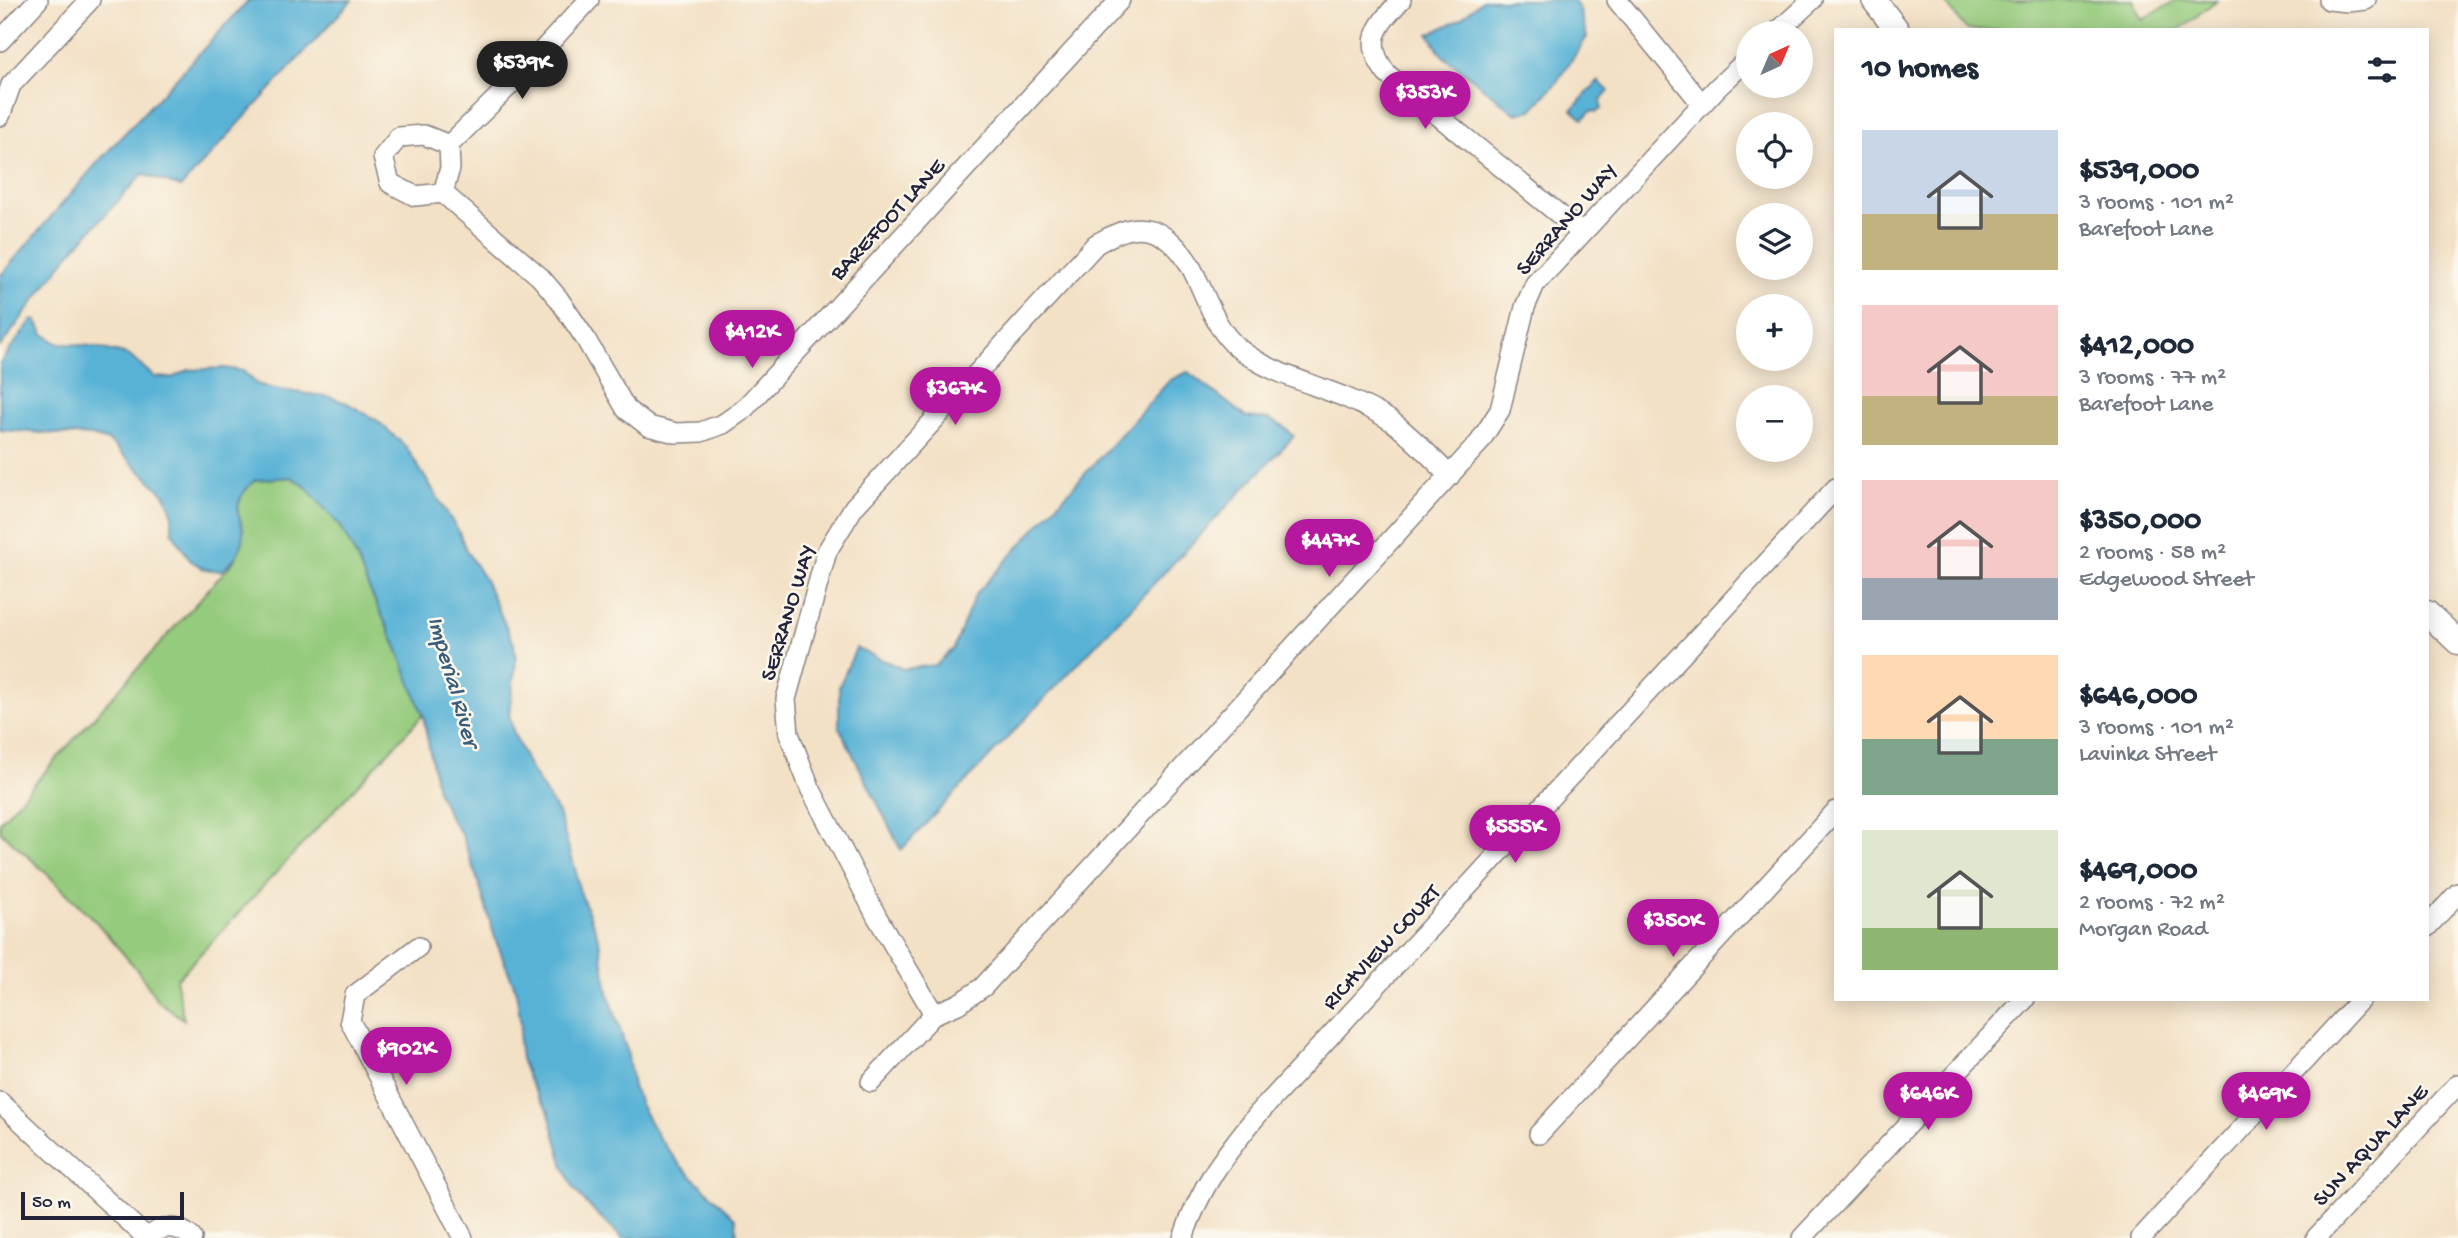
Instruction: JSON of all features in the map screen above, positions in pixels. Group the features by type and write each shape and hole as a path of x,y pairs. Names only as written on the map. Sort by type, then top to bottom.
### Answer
{"street":[{"path":"0,41 38,0"},
{"path":"0,116 6,80 90,0"},
{"path":"449,145 424,135 399,137 383,157 390,183 415,195 443,193 450,168 449,145 514,81 589,0"},
{"name":"BAREFOOT LANE","path":"443,193 540,276 585,338 626,409 648,426 676,433 701,432 723,424 743,410 1120,0"},
{"path":"1402,0 1379,24 1374,49 1379,64 1387,74 1582,233"},
{"path":"1617,0 1702,104"},
{"path":"1789,21 1812,0"},
{"path":"1874,0 1895,28"},
{"path":"2329,0 2366,0"},
{"name":"SERRANO WAY","path":"871,1082 934,1014 958,1004 983,987 1479,443 1500,410 1525,307 1535,284 1736,71"},
{"name":"SERRANO WAY","path":"934,1014 877,917 810,788 789,734 786,699 828,551 854,507 1096,244 1123,229 1144,229 1165,236 1182,253 1222,329 1237,347 1273,369 1350,399 1398,426 1450,476"},
{"name":"RICHVIEW COURT","path":"1183,1238 1195,1203 1220,1161 1258,1114 1834,490"},
{"path":"2429,615 2458,642"},
{"path":"1539,1134 1834,813"},
{"path":"2429,925 2458,894"},
{"path":"418,947 355,995 350,1021 463,1238"},
{"path":"1802,1238 2023,1001"},
{"path":"2141,1238 2359,1001"},
{"name":"SUN AQUA LANE","path":"2316,1238 2458,1084"},
{"path":"0,1102 147,1238 162,1228 172,1227 180,1229 192,1238"}],"green space":[{"path":"1943,0 2133,0 2142,20 2177,0 2217,0 2182,28 1965,28"},
{"path":"291,477 305,486 331,514 350,544 403,662 423,715 176,980 184,1020 157,1000 139,972 97,923 0,831 0,822 234,561 242,545 243,528 237,511 242,493 255,480"}],"water":[{"path":"249,0 352,0 181,187 143,174 70,253 0,347 0,276 98,162"},
{"path":"1482,0 1573,0 1579,8 1587,37 1556,83 1532,110 1516,114 1442,55 1429,34 1461,19"},
{"path":"1598,81 1609,91 1601,100 1601,109 1597,112 1591,111 1583,119 1572,110"},
{"name":"Imperial River","path":"32,320 37,321 43,333 57,343 91,346 128,355 155,377 172,378 188,370 224,368 243,371 257,384 274,389 330,397 347,403 378,421 406,447 459,532 466,550 485,580 514,644 516,661 509,715 514,734 530,768 558,813 579,889 599,939 608,992 627,1051 633,1087 659,1138 681,1166 736,1219 737,1238 622,1238 582,1199 573,1186 564,1167 548,1110 538,1097 521,1059 521,1025 516,990 496,941 461,833 451,820 437,790 423,715 395,643 341,527 305,486 291,477 255,480 244,492 239,503 238,513 243,535 235,558 221,571 204,569 190,560 172,532 172,512 165,495 109,441 91,436 0,430 0,363"},
{"path":"1188,372 1246,417 1269,419 1294,436 901,850 839,727 839,687 856,648 903,669 936,665 954,648 975,595 1170,380"}]}
